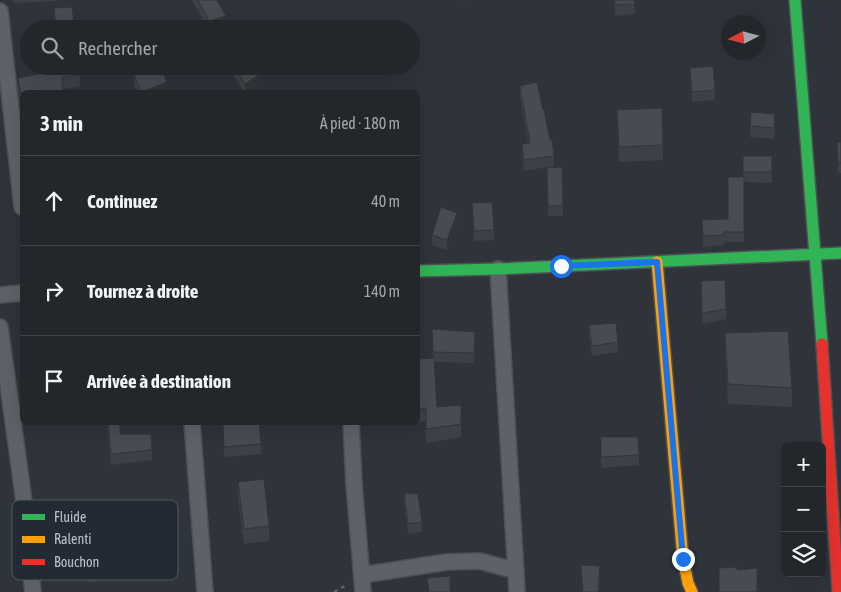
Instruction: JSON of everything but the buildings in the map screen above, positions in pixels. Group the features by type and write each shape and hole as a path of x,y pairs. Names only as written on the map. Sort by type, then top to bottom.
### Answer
{"street":[{"path":"795,0 816,254 838,592"},
{"path":"0,10 20,189"},
{"path":"420,271 841,253"},
{"path":"657,262 683,559 692,592"},
{"path":"498,269 517,592"},
{"path":"0,295 20,293"},
{"path":"0,327 24,500"},
{"path":"192,425 205,592"},
{"path":"352,425 354,484 363,592"},
{"path":"362,575 447,562 480,561 516,571"}],"traffic: fast":[{"path":"795,0 822,344"},
{"path":"420,271 841,253"}],"traffic: slow":[{"path":"657,262 683,559 692,592"}],"traffic: jam":[{"path":"822,344 838,592"}],"route":[{"path":"561,266 657,262 683,559"}]}
